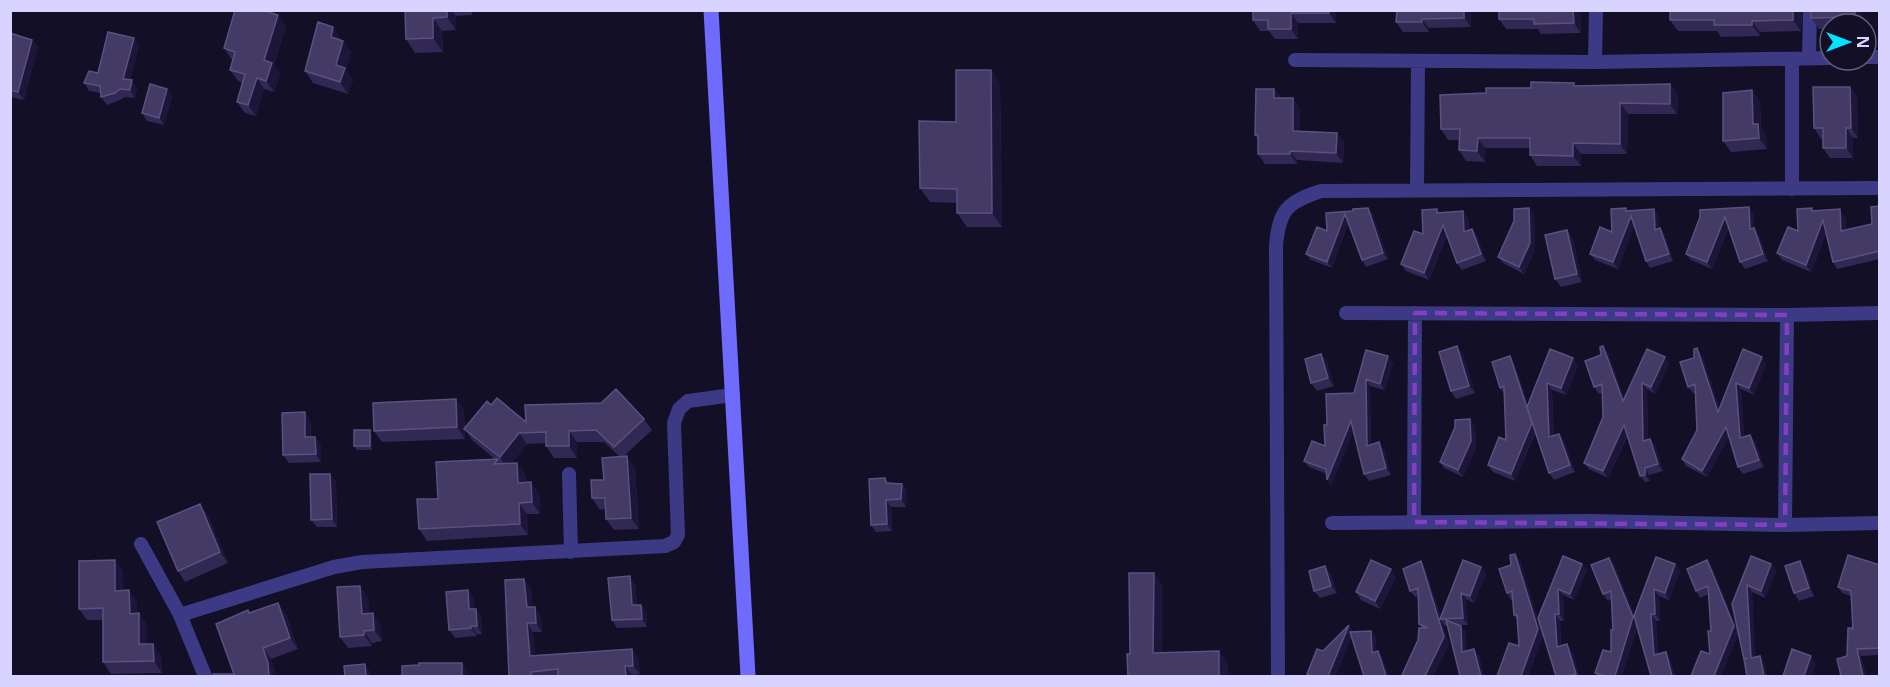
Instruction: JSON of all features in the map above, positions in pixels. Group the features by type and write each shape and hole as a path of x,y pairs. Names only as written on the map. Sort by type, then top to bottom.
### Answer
{"street":[{"path":"711,10 748,676"},
{"path":"1595,62 1596,10"},
{"path":"1809,58 1810,10"},
{"path":"1792,58 1792,189"},
{"path":"1295,60 1595,62 1818,58"},
{"path":"1417,190 1418,61"},
{"path":"1278,676 1276,246 1278,225 1289,205 1304,196 1321,191 1880,188"},
{"path":"1346,313 1787,315 1880,313"},
{"path":"1414,522 1415,314"},
{"path":"1785,525 1787,315"},
{"path":"180,615 334,567 362,562 665,546 674,542 678,535 674,423 679,409 688,401 733,395"},
{"path":"569,474 571,552"},
{"path":"1332,523 1591,521 1785,525 1880,523"},
{"path":"141,544 180,615 205,676"}],"highlighted area":[{"path":"1415,313 1787,315 1785,525 1414,522"}],"building":[{"path":"235,10 263,10 278,15 264,60 272,63 266,81 257,78 248,105 237,102 245,74 230,70 235,52 224,48"},
{"path":"405,10 447,10 447,17 433,18 433,38 406,39"},
{"path":"1253,10 1329,10 1329,13 1291,13 1291,29 1268,29 1268,20 1253,20"},
{"path":"1397,10 1464,10 1464,18 1396,22"},
{"path":"1499,10 1573,10 1574,23 1534,24 1534,19 1499,19"},
{"path":"1670,10 1793,10 1793,20 1752,21 1752,25 1714,25 1714,20 1670,20"},
{"path":"1811,10 1855,10 1855,12 1818,12 1818,18 1811,18"},
{"path":"318,22 333,27 331,37 343,41 336,65 345,68 340,82 305,71"},
{"path":"108,32 134,38 123,79 132,80 130,90 120,89 101,97 100,86 84,83 89,71 98,73"},
{"path":"10,33 32,40 18,92 10,90"},
{"path":"956,70 991,70 992,213 957,213 957,189 920,188 919,121 956,122"},
{"path":"1531,82 1574,83 1574,86 1670,84 1670,104 1620,103 1620,144 1573,143 1573,156 1530,155 1530,138 1478,138 1477,151 1459,150 1460,129 1441,129 1440,95 1486,93 1486,88 1531,88"},
{"path":"150,84 167,89 159,118 142,113"},
{"path":"1813,87 1850,87 1851,128 1846,128 1846,148 1823,148 1823,128 1814,128"},
{"path":"1256,89 1274,89 1274,98 1293,98 1293,131 1337,133 1336,153 1290,151 1290,154 1258,154 1258,135 1255,135"},
{"path":"1752,90 1753,124 1758,124 1759,138 1723,141 1723,93"},
{"path":"1880,206 1880,251 1833,262 1823,220 1806,265 1777,253 1788,227 1798,231 1797,209 1812,208 1812,211 1840,209 1841,231 1872,224 1871,207"},
{"path":"1749,207 1750,229 1754,228 1763,254 1740,262 1725,217 1707,262 1686,254 1700,217 1700,210"},
{"path":"1368,208 1383,253 1362,260 1345,214 1327,262 1306,254 1317,227 1327,231 1326,213"},
{"path":"1529,208 1530,243 1519,267 1498,257 1514,221 1514,209"},
{"path":"1626,208 1626,211 1654,209 1655,230 1660,228 1669,254 1646,261 1631,216 1613,262 1590,254 1600,227 1612,232 1611,209"},
{"path":"1437,209 1437,213 1463,211 1464,232 1472,229 1481,254 1457,263 1443,225 1424,273 1401,264 1414,231 1423,234 1422,210"},
{"path":"1567,230 1577,274 1555,279 1545,235"},
{"path":"1457,346 1469,386 1451,391 1439,352"},
{"path":"1603,346 1623,401 1647,349 1665,357 1651,387 1642,383 1643,441 1650,439 1658,464 1645,468 1645,475 1640,476 1624,425 1603,471 1584,463 1603,417 1602,384 1594,387 1585,361 1601,355 1600,347"},
{"path":"1697,348 1718,412 1743,349 1762,357 1749,388 1736,383 1740,438 1750,435 1759,460 1738,467 1726,427 1702,471 1682,459 1697,430 1695,384 1688,387 1680,362 1694,358 1694,349"},
{"path":"1550,349 1573,358 1561,388 1547,383 1549,437 1559,434 1570,465 1549,473 1527,407"},
{"path":"1366,350 1388,356 1380,384 1366,379 1367,446 1379,442 1386,468 1364,474 1351,421 1327,480 1326,469 1304,461 1312,441 1325,446 1326,394 1354,393"},
{"path":"1321,354 1328,378 1311,383 1305,359"},
{"path":"1510,356 1532,423 1511,474 1488,465 1499,437 1506,440 1504,386 1500,388 1492,362"},
{"path":"616,389 644,419 614,447 596,430 569,431 569,446 546,446 546,432 519,433 500,457 464,429 487,401 491,405 497,398 526,422 525,405 601,403"},
{"path":"456,399 457,427 374,431 373,403"},
{"path":"305,412 305,437 315,437 316,454 283,455 282,413"},
{"path":"1470,419 1471,441 1458,470 1440,462 1455,427 1455,420"},
{"path":"354,430 370,430 370,446 354,446"},
{"path":"627,456 631,518 606,519 605,498 592,498 591,480 604,480 602,458"},
{"path":"498,459 494,464 517,463 518,483 531,482 532,502 519,503 520,524 419,529 417,499 438,499 436,462"},
{"path":"310,474 330,474 332,519 311,520"},
{"path":"885,478 886,483 902,484 901,499 886,500 887,524 871,525 869,479"},
{"path":"200,504 220,552 178,571 157,522"},
{"path":"1515,554 1538,629 1521,676 1497,676 1509,643 1519,646 1517,615 1514,615 1512,591 1507,593 1499,569 1511,565 1510,555"},
{"path":"1848,555 1880,565 1880,648 1857,649 1863,676 1841,676 1837,659 1847,656 1848,628 1853,630 1851,591 1838,587"},
{"path":"1563,556 1582,564 1570,594 1558,589 1559,614 1555,614 1557,647 1567,644 1576,674 1556,676 1538,618"},
{"path":"1751,556 1771,564 1761,591 1747,585 1751,658 1760,656 1764,676 1747,676 1732,604"},
{"path":"1656,557 1675,564 1665,593 1654,589 1655,614 1651,614 1654,655 1666,652 1672,676 1651,676 1634,616"},
{"path":"1609,558 1633,617 1615,676 1595,673 1603,650 1611,652 1611,630 1613,630 1611,591 1603,594 1591,565"},
{"path":"115,560 115,591 129,590 130,614 139,613 139,644 153,644 154,661 103,662 103,608 79,609 79,561"},
{"path":"1371,560 1391,569 1375,601 1356,592"},
{"path":"1463,560 1481,567 1470,596 1461,593 1463,618 1440,619"},
{"path":"1707,560 1734,626 1714,676 1691,676 1701,651 1710,654 1708,631 1711,631 1708,586 1696,591 1687,569"},
{"path":"1421,561 1444,637 1425,676 1406,676 1402,675 1418,640 1419,628 1428,628 1419,624 1418,588 1410,591 1403,569"},
{"path":"1800,561 1809,588 1794,593 1785,566"},
{"path":"1325,566 1331,586 1314,591 1309,571"},
{"path":"1129,573 1154,573 1153,653 1219,651 1219,676 1128,676"},
{"path":"630,576 632,605 641,605 642,619 612,620 608,578"},
{"path":"524,579 527,607 535,607 536,623 527,623 530,656 632,649 633,666 625,666 626,676 558,676 558,669 531,672 531,676 509,676 505,580"},
{"path":"360,586 362,614 373,613 374,630 364,631 364,635 340,637 337,587"},
{"path":"468,590 469,609 476,609 477,626 449,630 446,592"},
{"path":"278,603 290,638 263,648 269,676 213,676 213,674 234,674 216,624 248,610 249,613"},
{"path":"1446,620 1461,626 1462,652 1474,649 1481,676 1460,676"},
{"path":"1349,625 1328,676 1307,674 1317,649 1323,651"},
{"path":"1371,631 1372,653 1378,651 1386,676 1364,676 1350,632"},
{"path":"1792,649 1811,656 1804,676 1783,676"},
{"path":"419,663 462,663 462,676 402,676 402,666 419,665"},
{"path":"365,664 366,676 345,676 344,666"}]}
